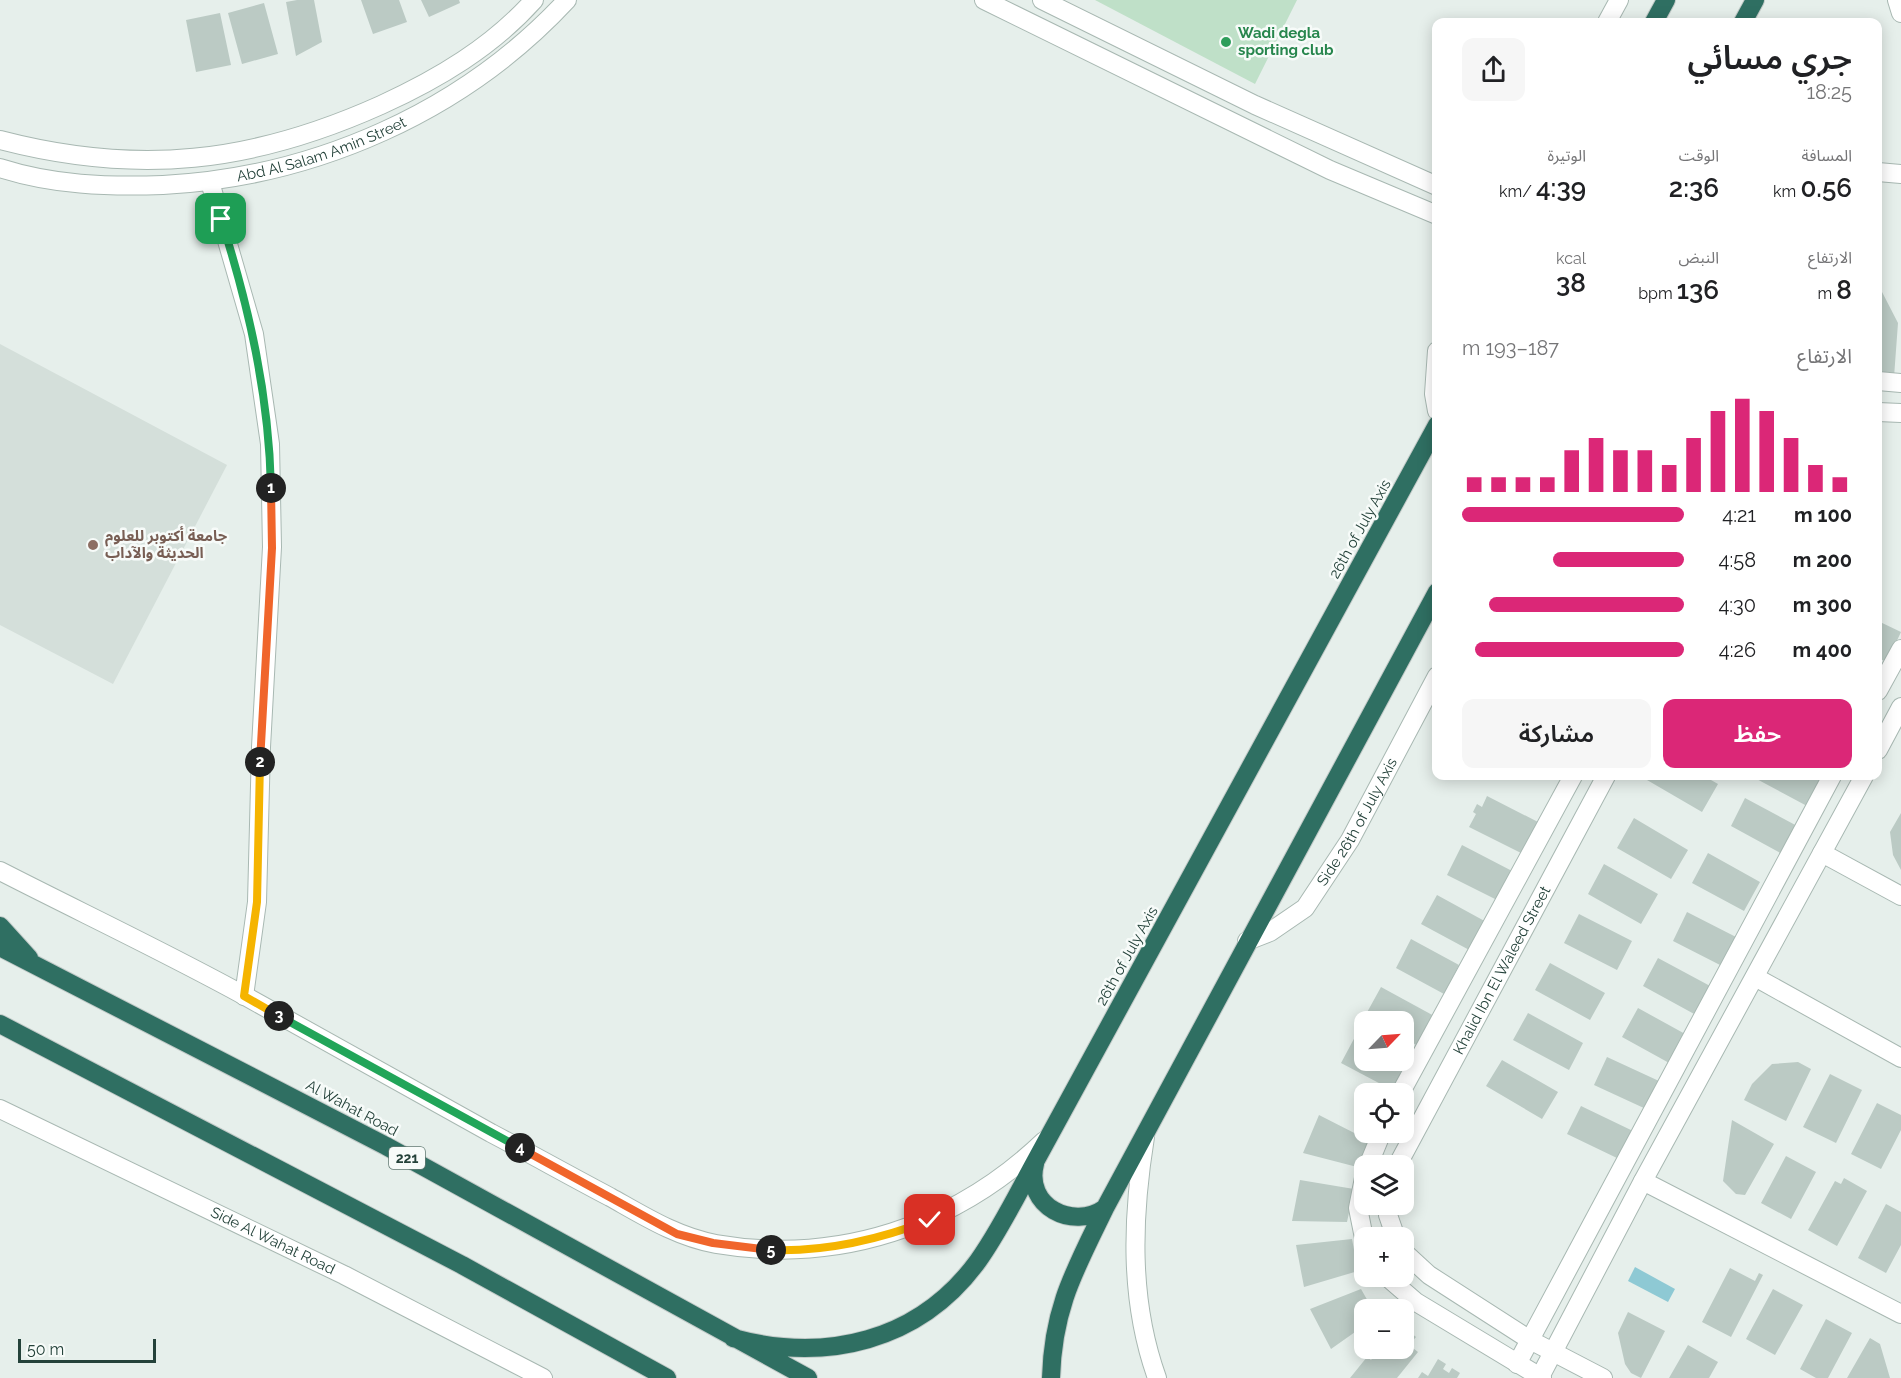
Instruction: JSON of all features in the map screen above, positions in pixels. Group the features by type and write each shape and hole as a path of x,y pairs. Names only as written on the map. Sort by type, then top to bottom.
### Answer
{"highway":[{"path":"1656,18 1666,0"},
{"path":"1745,18 1755,0"},
{"name":"26th of July Axis","path":"733,1338 786,1349 841,1346 893,1330 939,1302 977,1262 1035,1162 1432,434"},
{"path":"1051,1378 1056,1323 1064,1294 1105,1208 1432,601"},
{"path":"0,926 33,963"},
{"name":"Al Wahat Road","path":"0,948 386,1146 808,1378"},
{"path":"0,1024 462,1265 667,1378"},
{"path":"1035,1162 1034,1182 1037,1192 1050,1209 1059,1214 1079,1218 1105,1208"}],"street":[{"name":"Abd Al Salam Amin Street","path":"0,140 45,152 132,160 217,156 272,146 343,122 416,90 455,67 492,40 534,0"},
{"name":"Abd Al Salam Amin Street","path":"0,168 50,181 96,186 210,182 273,171 312,160 391,128 468,84 507,57 542,27 567,0"},
{"path":"984,0 1330,170 1432,213"},
{"path":"1042,0 1255,105 1432,184"},
{"path":"1609,18 1619,0"},
{"path":"1897,0 1901,12"},
{"path":"1330,170 1346,146"},
{"path":"1882,172 1901,174"},
{"path":"210,182 254,334 270,444 272,548 261,747 257,902 244,996"},
{"path":"1882,381 1901,383"},
{"path":"1882,411 1901,413"},
{"path":"1882,684 1901,648"},
{"name":"Side 26th of July Axis","path":"1248,941 1270,932 1305,908 1350,840 1432,685"},
{"path":"1882,743 1901,707"},
{"name":"Khalid Ibn El Waleed Street","path":"1406,1083 1570,780"},
{"path":"1517,1364 1830,780"},
{"path":"1399,1287 1416,1302 1541,1377 1643,1180 1862,780"},
{"name":"Khalid Ibn El Waleed Street","path":"1403,1155 1602,783"},
{"path":"1822,854 1901,896"},
{"path":"0,871 244,996 318,1039 677,1234 713,1243 759,1249 823,1248 895,1233 963,1204 1016,1167 1049,1136"},
{"path":"1755,978 1901,1058"},
{"name":"Side Al Wahat Road","path":"0,1109 344,1275 543,1378"},
{"path":"1145,1135 1137,1185 1134,1235 1137,1286 1143,1330 1157,1378"},
{"path":"1643,1180 1901,1314"},
{"path":"1414,1261 1429,1275 1530,1340 1603,1378"}],"shaded area":[{"name":"جامعة أكتوبر للعلوم الحديثة والآداب","path":"0,344 227,465 113,684 0,625"}],"green space":[{"name":"Wadi degla sporting club","path":"1095,0 1297,0 1255,84"}],"water":[{"path":"1635,1267 1675,1289 1668,1302 1628,1281"}],"building":[{"path":"314,0 322,42 296,56 286,2"},
{"path":"361,0 399,0 407,22 373,34"},
{"path":"421,0 459,0 460,3 429,17"},
{"path":"264,3 278,54 242,64 228,13"},
{"path":"220,13 231,65 196,72 186,20"},
{"path":"1882,292 1898,323 1894,377 1882,381"},
{"path":"1882,623 1901,632 1887,662 1882,660"},
{"path":"1647,780 1711,780 1718,784 1702,812"},
{"path":"1758,780 1822,780 1807,806"},
{"path":"1487,796 1538,822 1523,854 1469,827 1476,814 1473,812 1477,804 1482,807"},
{"path":"1745,798 1799,827 1784,855 1731,826"},
{"path":"1901,813 1901,870 1893,855 1890,832"},
{"path":"1634,818 1688,850 1671,879 1617,848"},
{"path":"1462,845 1514,872 1499,901 1447,875"},
{"path":"1708,853 1760,882 1744,911 1692,883"},
{"path":"1604,864 1658,894 1641,924 1588,894"},
{"path":"1437,895 1490,924 1473,952 1421,924"},
{"path":"1687,912 1736,937 1722,966 1673,941"},
{"path":"1579,914 1632,941 1617,970 1564,943"},
{"path":"1411,939 1459,965 1444,994 1396,968"},
{"path":"1658,958 1712,987 1696,1015 1643,986"},
{"path":"1550,963 1605,993 1590,1020 1535,990"},
{"path":"1381,987 1436,1017 1420,1047 1414,1044 1414,1011 1368,1011"},
{"path":"1638,1008 1687,1035 1671,1064 1622,1037"},
{"path":"1528,1013 1583,1043 1569,1070 1513,1040"},
{"path":"1354,1039 1354,1070 1341,1063"},
{"path":"1607,1057 1659,1081 1646,1109 1594,1085"},
{"path":"1502,1060 1558,1092 1542,1119 1486,1086"},
{"path":"1798,1062 1811,1069 1786,1121 1744,1100 1752,1084 1772,1064"},
{"path":"1356,1071 1404,1071 1398,1083 1379,1083"},
{"path":"1830,1074 1862,1090 1836,1143 1803,1127"},
{"path":"1877,1103 1901,1115 1901,1130 1881,1169 1851,1154"},
{"path":"1581,1106 1633,1131 1619,1159 1567,1134"},
{"path":"1319,1115 1354,1133 1354,1143 1369,1143 1365,1155 1354,1155 1354,1166 1303,1153"},
{"path":"1732,1120 1774,1144 1745,1195 1736,1194 1723,1181"},
{"path":"1786,1156 1816,1172 1791,1219 1761,1203"},
{"path":"1844,1178 1867,1191 1837,1246 1808,1230 1835,1181 1841,1184"},
{"path":"1300,1180 1354,1189 1347,1222 1292,1221"},
{"path":"1886,1204 1901,1212 1901,1245 1886,1273 1858,1258"},
{"path":"1352,1239 1354,1272 1304,1287 1296,1245"},
{"path":"1730,1268 1755,1281 1759,1273 1763,1275 1731,1337 1702,1322"},
{"path":"1361,1289 1367,1299 1354,1299 1354,1333 1331,1349 1310,1309"},
{"path":"1773,1289 1803,1305 1775,1355 1746,1339"},
{"path":"1628,1312 1665,1331 1641,1378 1631,1373 1625,1364 1618,1333"},
{"path":"1826,1319 1852,1333 1828,1378 1816,1378 1800,1369"},
{"path":"1870,1338 1880,1344 1890,1378 1847,1378"},
{"path":"1688,1345 1718,1362 1709,1378 1669,1378"},
{"path":"1365,1359 1412,1359 1397,1378 1350,1378"},
{"path":"1438,1359 1446,1364 1443,1369 1449,1373 1452,1368 1460,1373 1457,1378 1418,1378 1422,1372 1428,1376"}],"place":[{"name":"Wadi degla sporting club","path":"1226,42"},
{"name":"جامعة أكتوبر للعلوم الحديثة والآداب","path":"93,545"}],"route":[{"path":"221,219 239,275 254,334 270,444 272,548 261,747 257,902 244,996 677,1234 750,1249 823,1248 895,1233 930,1220"}]}
